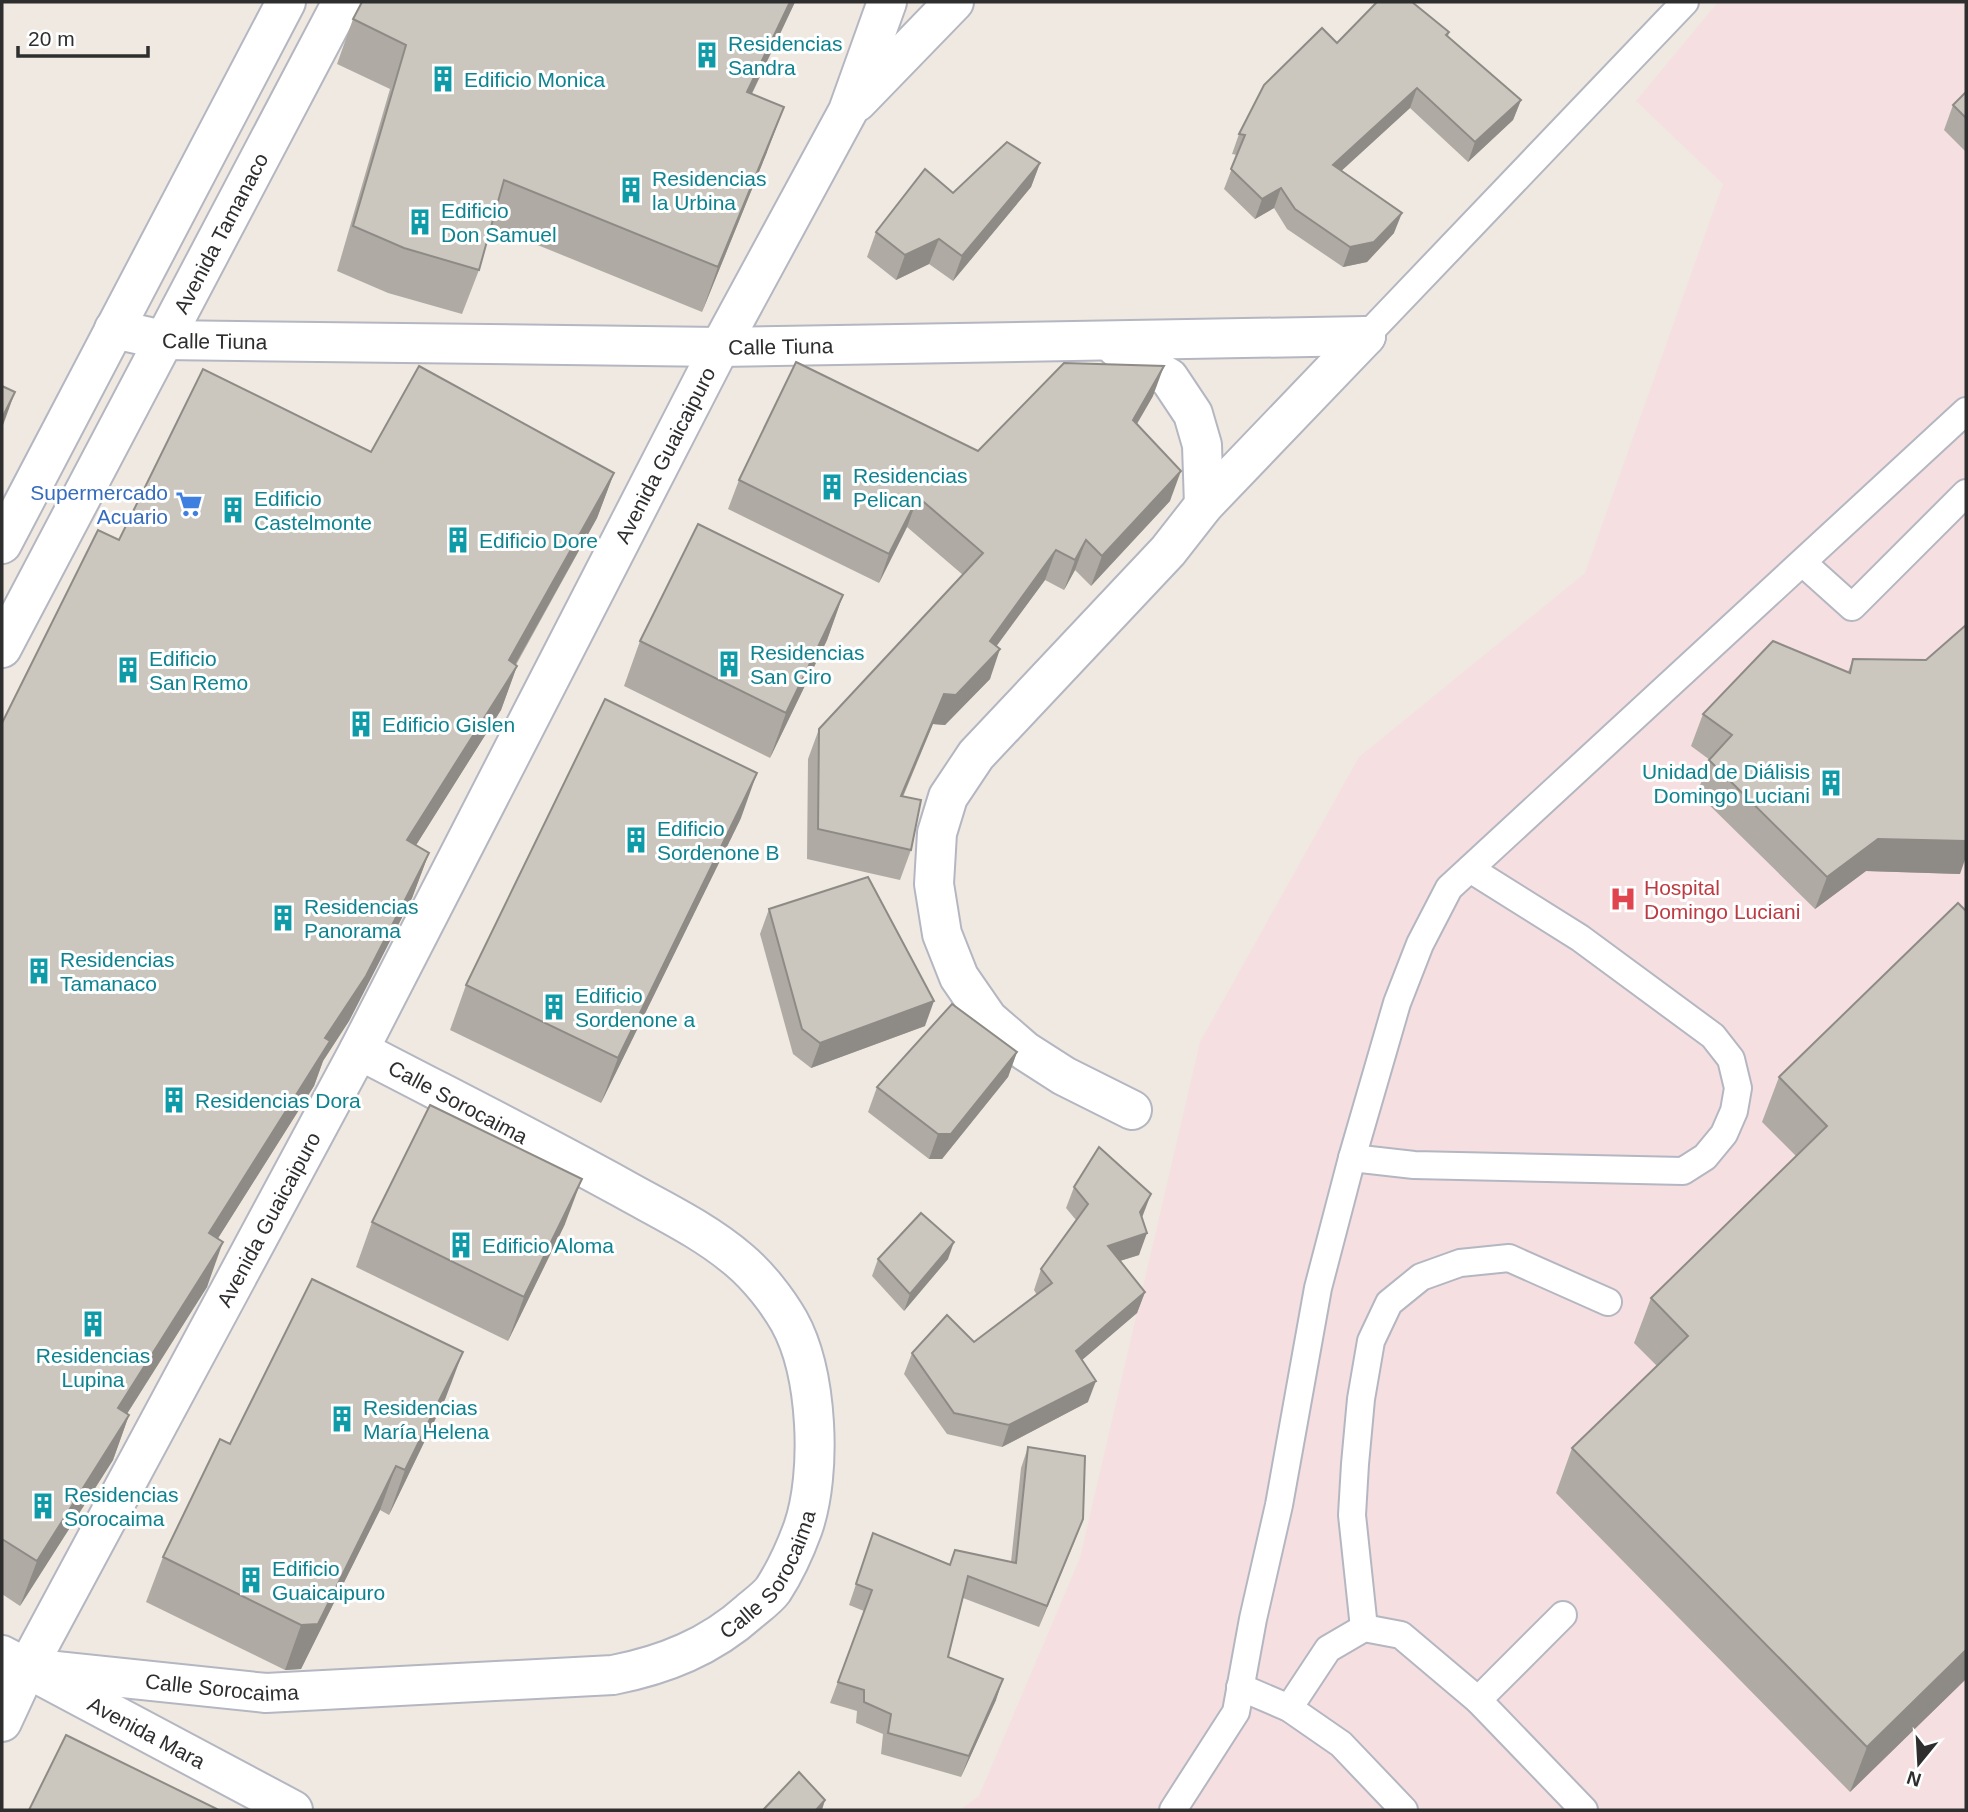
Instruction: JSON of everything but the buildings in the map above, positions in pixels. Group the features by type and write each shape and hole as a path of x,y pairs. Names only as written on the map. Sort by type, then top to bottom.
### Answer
{"street":[{"path":"2,544 286,2"},
{"name":"Avenida Tamanaco","path":"2,648 342,2"},
{"name":"Avenida Guaicaipuro","path":"2,1722 15,1661 359,1050 720,347 848,111 887,2"},
{"path":"848,111 954,2"},
{"name":"Calle Tiuna","path":"114,329 163,340 720,347 1366,336"},
{"path":"1132,1110 1035,1058 988,1019 958,977 942,934 934,884 936,833 948,797 976,755 1168,551 1205,505 1366,336"},
{"path":"1100,340 1135,356 1170,378 1193,414 1202,445 1205,505"},
{"name":"Calle Sorocaima","path":"15,1661 266,1693 613,1675 644,1669 710,1642 738,1622 771,1592 793,1556 809,1512 814,1470 814,1425 810,1389 790,1322 765,1288 740,1261 700,1232 586,1168 359,1050"},
{"name":"Avenida Mara","path":"15,1661 293,1810"}],"lane":[{"path":"1366,336 1685,2"},
{"path":"1172,1810 1236,1712 1279,1505 1318,1289 1352,1158 1398,1003 1420,944 1449,888 1966,411"},
{"path":"1803,563 1852,607 1966,493"},
{"path":"1352,1158 1414,1165 1683,1171 1705,1157 1724,1133 1734,1111 1738,1088 1731,1059 1713,1036 1580,938 1470,869"},
{"path":"1364,1628 1352,1515 1354,1464 1371,1341 1389,1303 1421,1277 1460,1263 1509,1258 1608,1302"},
{"path":"1478,1700 1563,1615"},
{"path":"1289,1708 1328,1648 1364,1628 1401,1635 1478,1700 1584,1810"},
{"path":"1240,1687 1289,1708 1340,1744 1404,1810"}],"shaded area":[{"name":"Hospital Domingo Luciani","path":"1718,2 1966,2 1966,1810 960,1810 979,1796 1080,1558 1200,1042 1359,757 1585,573 1723,184 1636,101"}],"place":[{"name":"Residencias Sandra","path":"707,55"},
{"name":"Edificio Monica","path":"443,79"},
{"name":"Residencias la Urbina","path":"631,190"},
{"name":"Edificio Don Samuel","path":"420,222"},
{"name":"Residencias Pelican","path":"832,487"},
{"name":"Supermercado Acuario","path":"189,504"},
{"name":"Edificio Castelmonte","path":"233,510"},
{"name":"Edificio Dore","path":"458,540"},
{"name":"Residencias San Ciro","path":"729,664"},
{"name":"Edificio San Remo","path":"128,670"},
{"name":"Edificio Gislen","path":"361,724"},
{"name":"Unidad de Diálisis Domingo Luciani","path":"1831,783"},
{"name":"Edificio Sordenone B","path":"636,840"},
{"name":"Hospital Domingo Luciani","path":"1623,899"},
{"name":"Residencias Panorama","path":"283,918"},
{"name":"Residencias Tamanaco","path":"39,971"},
{"name":"Edificio Sordenone a","path":"554,1007"},
{"name":"Residencias Dora","path":"174,1100"},
{"name":"Edificio Aloma","path":"461,1245"},
{"name":"Residencias Lupina","path":"93,1324"},
{"name":"Residencias María Helena","path":"342,1419"},
{"name":"Residencias Sorocaima","path":"43,1506"},
{"name":"Edificio Guaicaipuro","path":"251,1580"}]}
